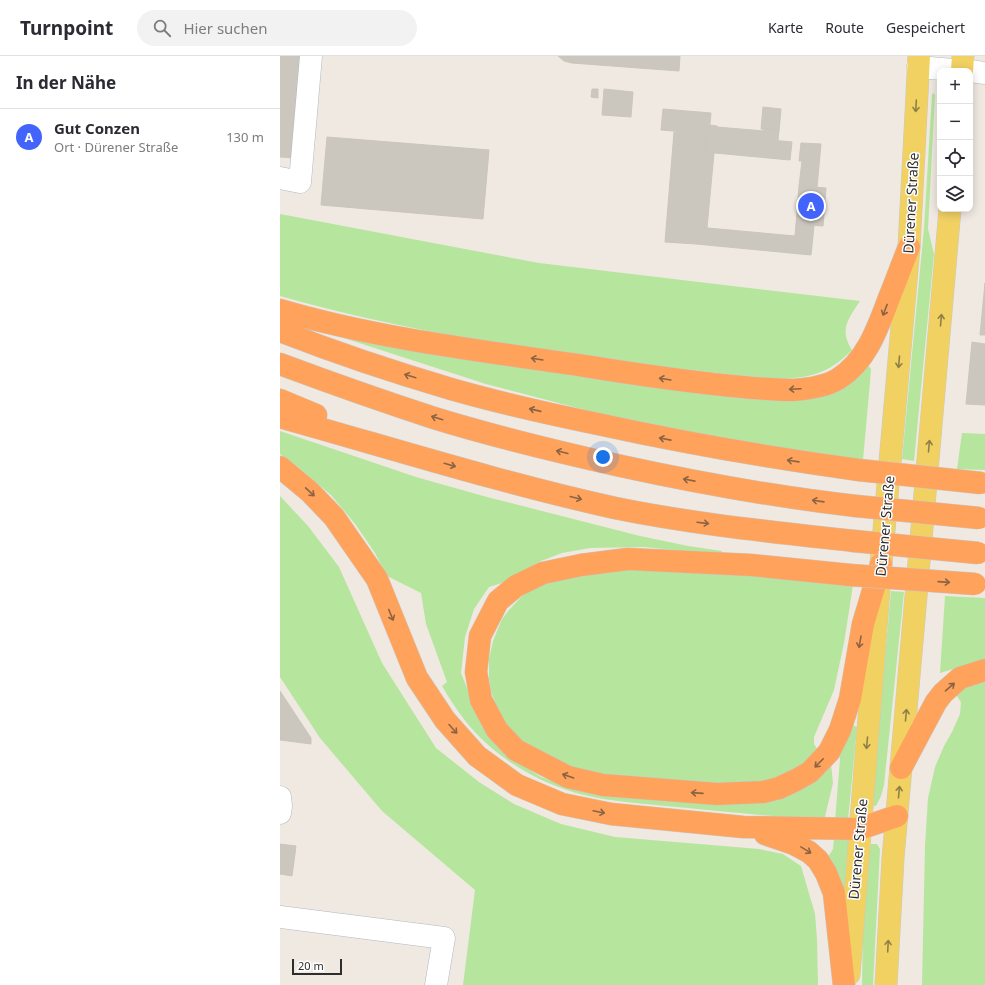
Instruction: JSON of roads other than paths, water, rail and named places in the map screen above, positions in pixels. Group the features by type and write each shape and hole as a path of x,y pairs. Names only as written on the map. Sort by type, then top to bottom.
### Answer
{"highway":[{"path":"280,310 416,341 689,382 773,390 794,390 827,384 839,378 854,365 866,351 878,327 909,247"},
{"path":"280,331 380,367 452,389 506,404 656,437 726,450 859,470 984,483"},
{"path":"280,364 435,418 492,435 579,457 666,476 754,492 856,506 982,518"},
{"path":"280,400 412,454"},
{"path":"280,417 485,475 621,509 673,519 854,542 981,553"},
{"path":"280,467 310,492 334,517 377,579 417,678 445,720 477,756 517,785 562,804 611,814 743,827 830,830 859,829 897,816"},
{"path":"881,564 863,624 850,699 840,730 829,752 810,772 779,788 763,792 717,794 602,785 568,777 516,750 497,730 481,700 476,672 480,636 498,601 516,586 543,573 581,565 628,559 751,565 850,575 980,584"},
{"path":"902,768 936,702 943,693 960,678 985,670"},
{"path":"743,827 794,844 809,852 818,860 826,873 834,892 844,985"}],"main road":[{"name":"Dürener Straße","path":"963,56 963,68"},
{"name":"Dürener Straße","path":"848,985 859,829 909,247 919,61"},
{"path":"886,985 892,866 902,768 950,212"}],"street":[{"path":"280,178 300,182 311,56"},
{"name":"Dürener Straße","path":"919,61 950,68"},
{"path":"973,72 985,73"},
{"path":"280,797 282,806 280,813"},
{"path":"280,917 444,938 436,985"}],"place":[{"name":"Gut Conzen","path":"811,206"}]}
